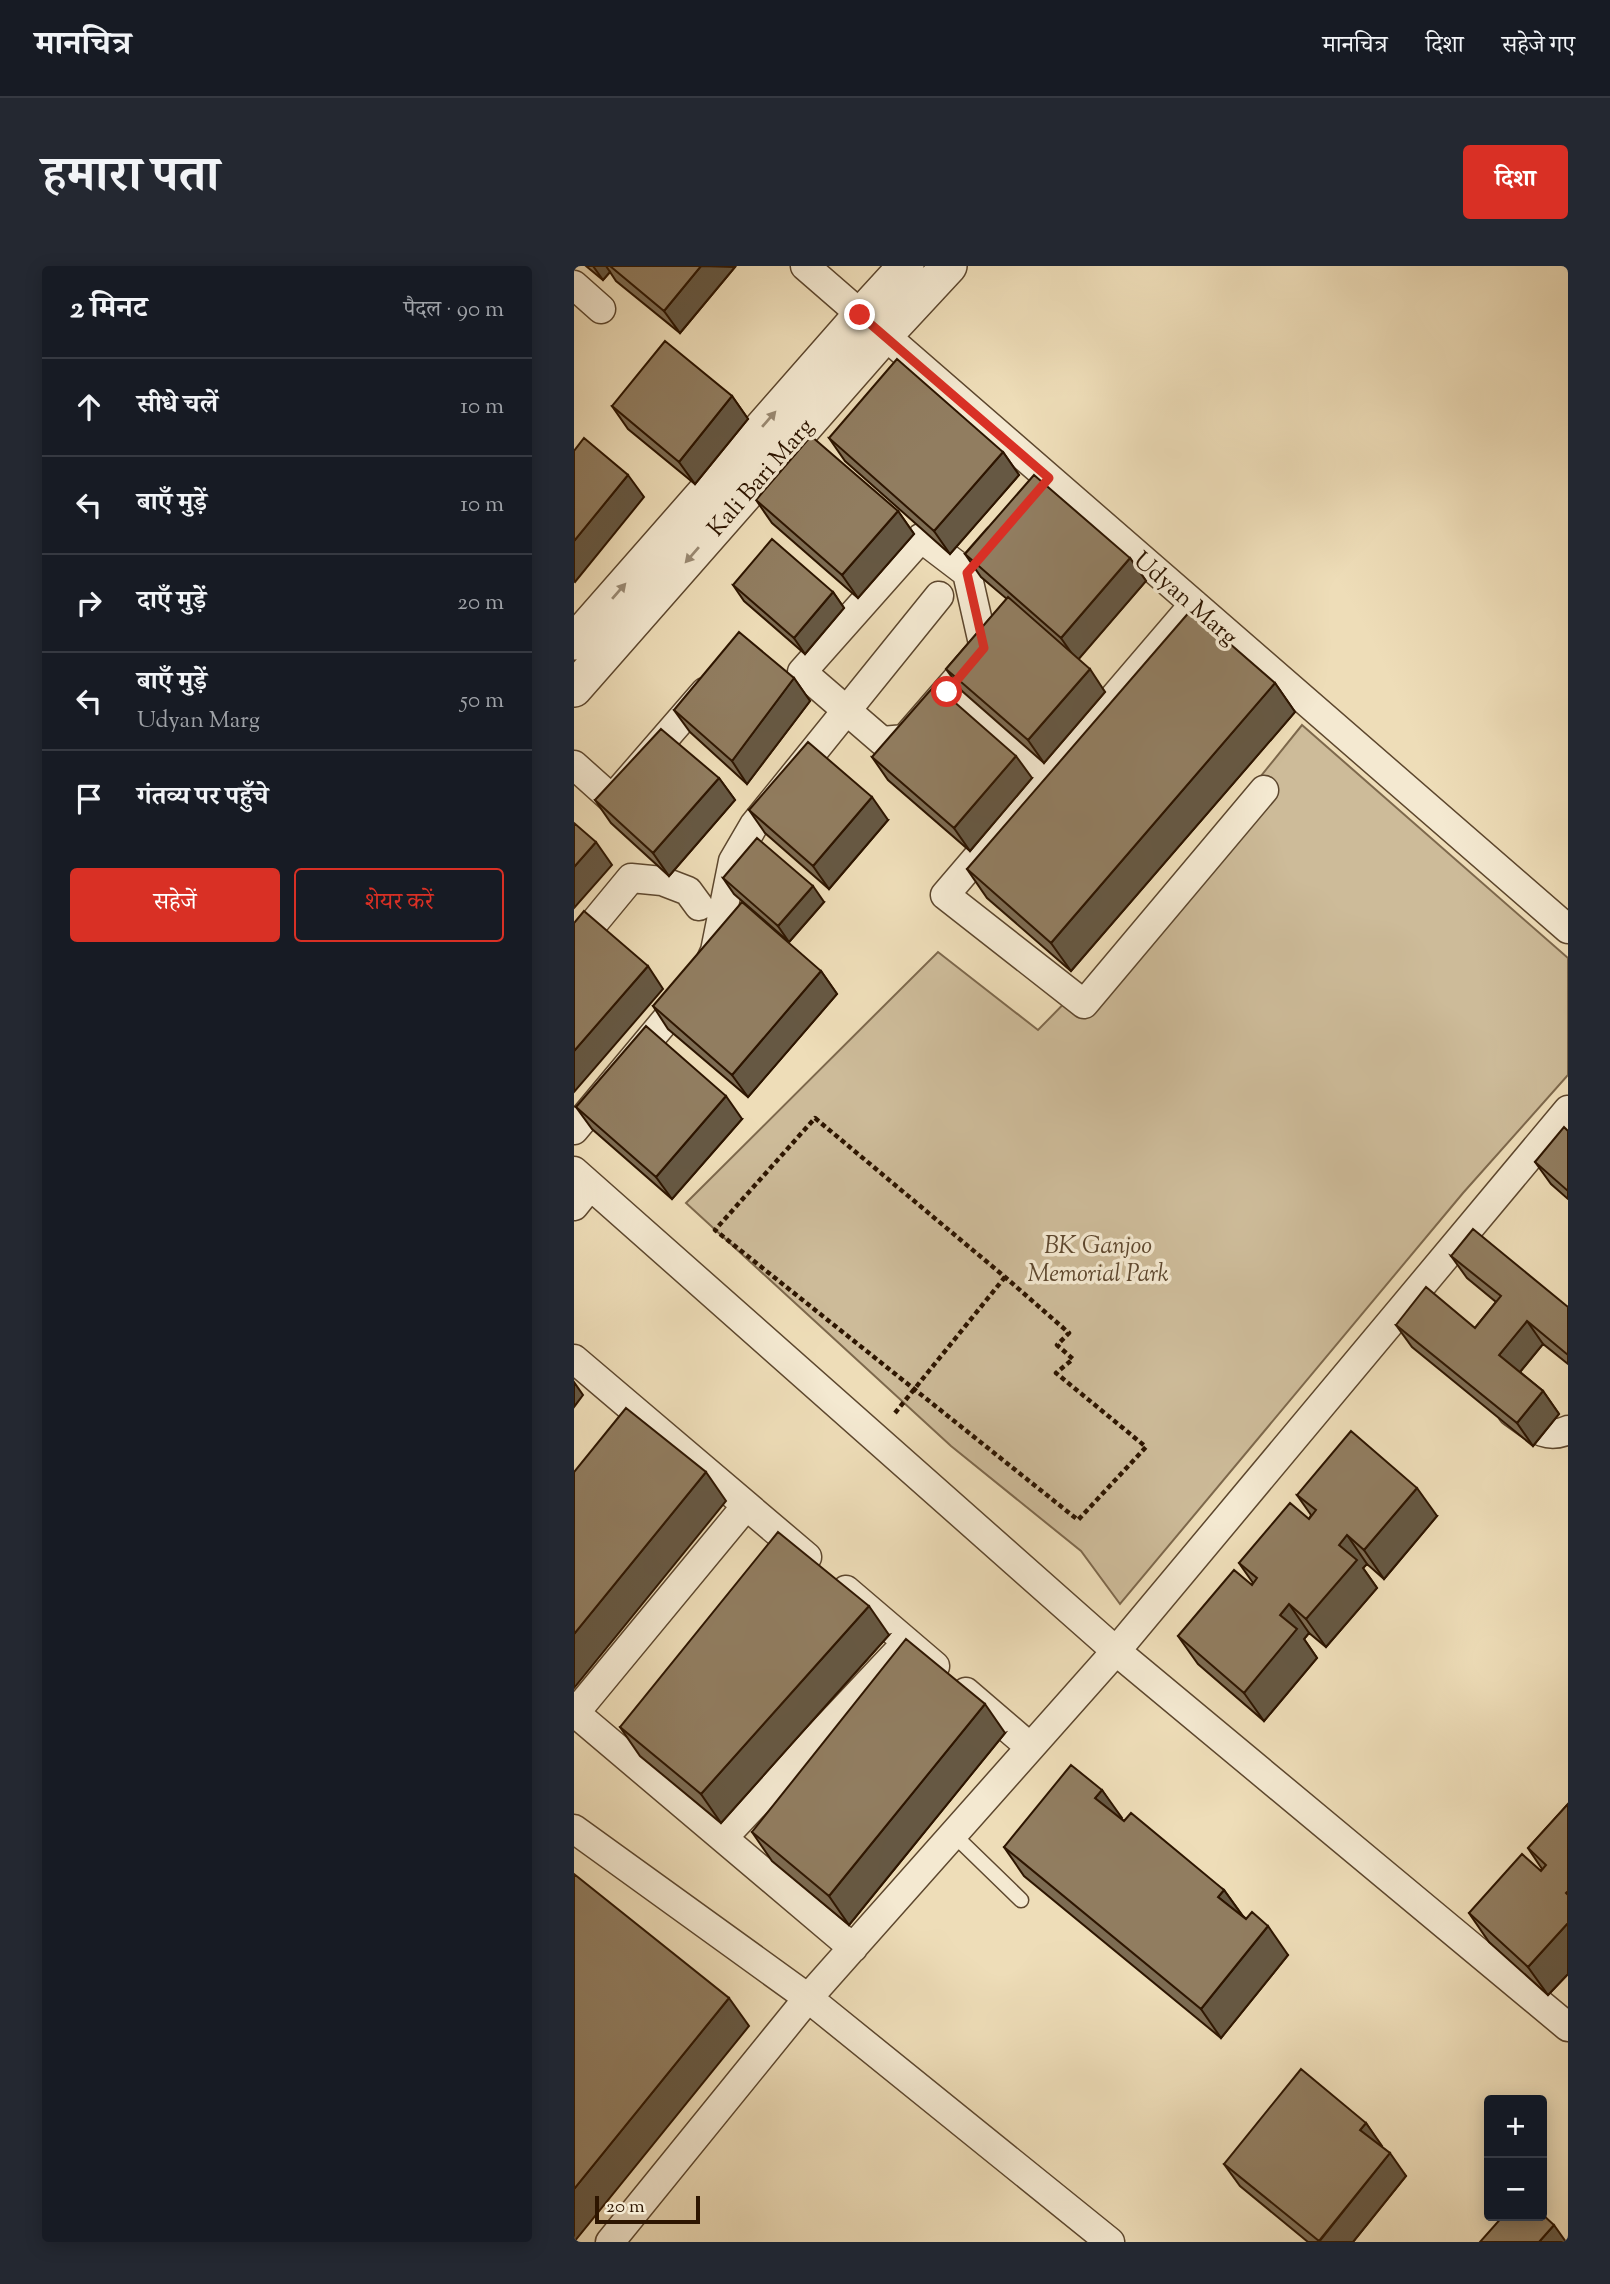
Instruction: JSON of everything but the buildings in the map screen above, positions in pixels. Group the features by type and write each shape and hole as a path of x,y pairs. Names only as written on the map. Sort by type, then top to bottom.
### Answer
{"street":[{"name":"Udyan Marg","path":"805,266 1568,929"},
{"name":"Kali Bari Marg","path":"574,689 846,399 872,325 906,266"},
{"name":"Kali Bari Marg","path":"574,642 872,325 949,266"},
{"path":"574,285 601,309"},
{"path":"967,573 1049,478"},
{"path":"921,538 967,573 984,648 905,739 882,741 802,673 921,538"},
{"path":"574,1130 705,973 715,951 733,861 754,825 939,596"},
{"path":"1194,604 945,895 1084,1004 1264,790"},
{"path":"574,765 612,799 723,671"},
{"path":"947,692 1047,775"},
{"path":"574,947 631,878 662,881 688,891 699,906"},
{"path":"610,2242 808,1998 1116,1651 1343,1378 1403,1331 1568,1110"},
{"path":"579,1188 875,1438 1116,1651 1568,2028"},
{"path":"574,1359 746,1506 786,1557 907,1642 1030,1747"},
{"path":"1491,1396 1545,1433 1557,1435 1568,1430"},
{"path":"746,1506 575,1712 618,1732 723,1838 853,1948"},
{"path":"723,1838 907,1642"},
{"path":"574,1829 808,1998 1110,2242"}],"lane":[{"path":"953,1834 1021,1900"}],"path":[{"path":"815,1118 1005,1277 1069,1333 1057,1345 1073,1359 1056,1373 1146,1447 1079,1520 715,1230 815,1118"},
{"path":"875,1438 1005,1277"}],"green space":[{"name":"BK Ganjoo Memorial Park","path":"1302,725 1568,958 1568,1075 1463,1193 1120,1604 1081,1551 951,1446 686,1203 938,952 1038,1030 1141,925"}],"route":[{"path":"860,315 1049,478 967,573 984,648 947,692"}]}
